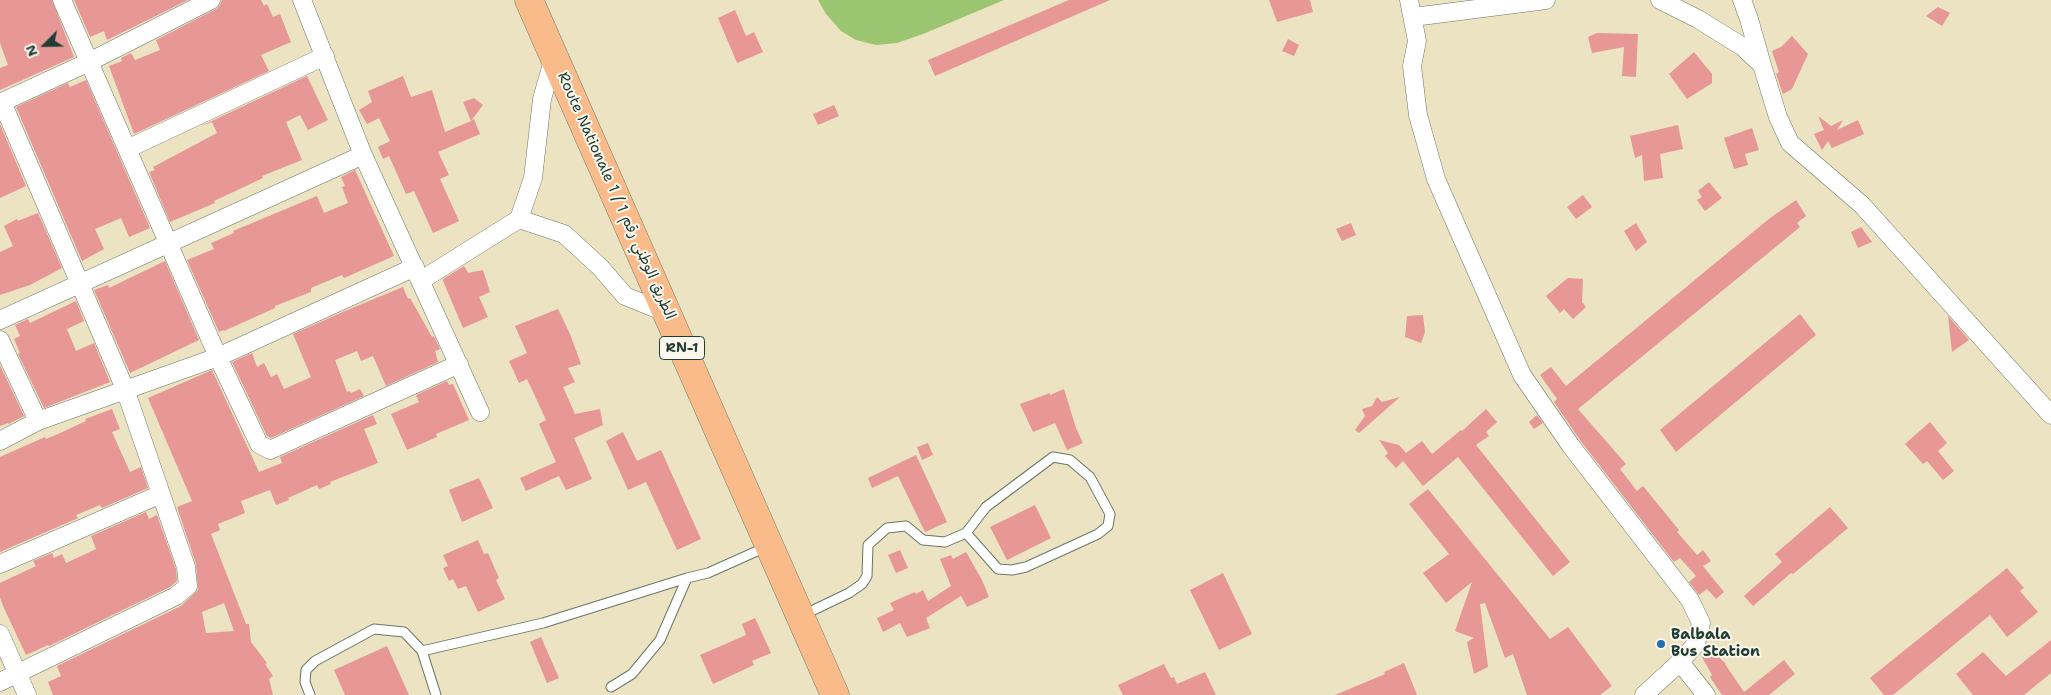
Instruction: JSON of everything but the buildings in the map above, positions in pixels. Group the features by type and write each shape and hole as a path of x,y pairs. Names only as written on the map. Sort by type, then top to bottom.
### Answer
{"main road":[{"name":"Route Nationale 1 / الطريق الوطني رقم 1","path":"530,0 834,695"}],"street":[{"path":"62,0 218,357 259,444 270,450 459,364"},
{"path":"0,682 18,675 176,596 188,586 186,567 125,389 1,103 89,62 211,0"},
{"path":"302,0 363,155 480,412"},
{"path":"1546,0 1411,8 1416,41 1412,66 1418,115 1436,179 1522,375 1571,446 1690,600 1701,624 1696,644 1680,662 1644,695"},
{"path":"1660,0 1698,19 1743,47 1762,66"},
{"path":"1742,0 1778,117 1790,143 1862,205 2051,415"},
{"path":"127,149 325,56"},
{"path":"0,441 38,421 218,357 418,274 519,219 533,178 542,99 554,57"},
{"path":"0,320 363,155"},
{"path":"519,219 564,234 595,261 625,296 667,313"},
{"path":"0,340 38,421"},
{"path":"0,564 161,494"},
{"path":"0,634 27,695"},
{"path":"1680,662 1706,695"}],"lane":[{"path":"800,616 849,593 862,584 867,576 868,545 887,528 906,526 923,540 945,542 966,533 986,507 1053,457 1070,460 1090,477 1110,514 1108,526 1098,534 1026,567 1012,570 998,569 966,533"},
{"path":"422,650 543,623 686,578 708,573 769,546"},
{"path":"611,687 632,674 660,640 686,578"},
{"path":"310,695 305,682 306,670 315,661 374,629 404,632 422,650 436,695"}],"green space":[{"path":"818,0 1004,0 923,34 897,43 876,45 856,40 841,31 826,14"}],"place":[{"name":"Balbala Bus Station","path":"1661,644"}]}
